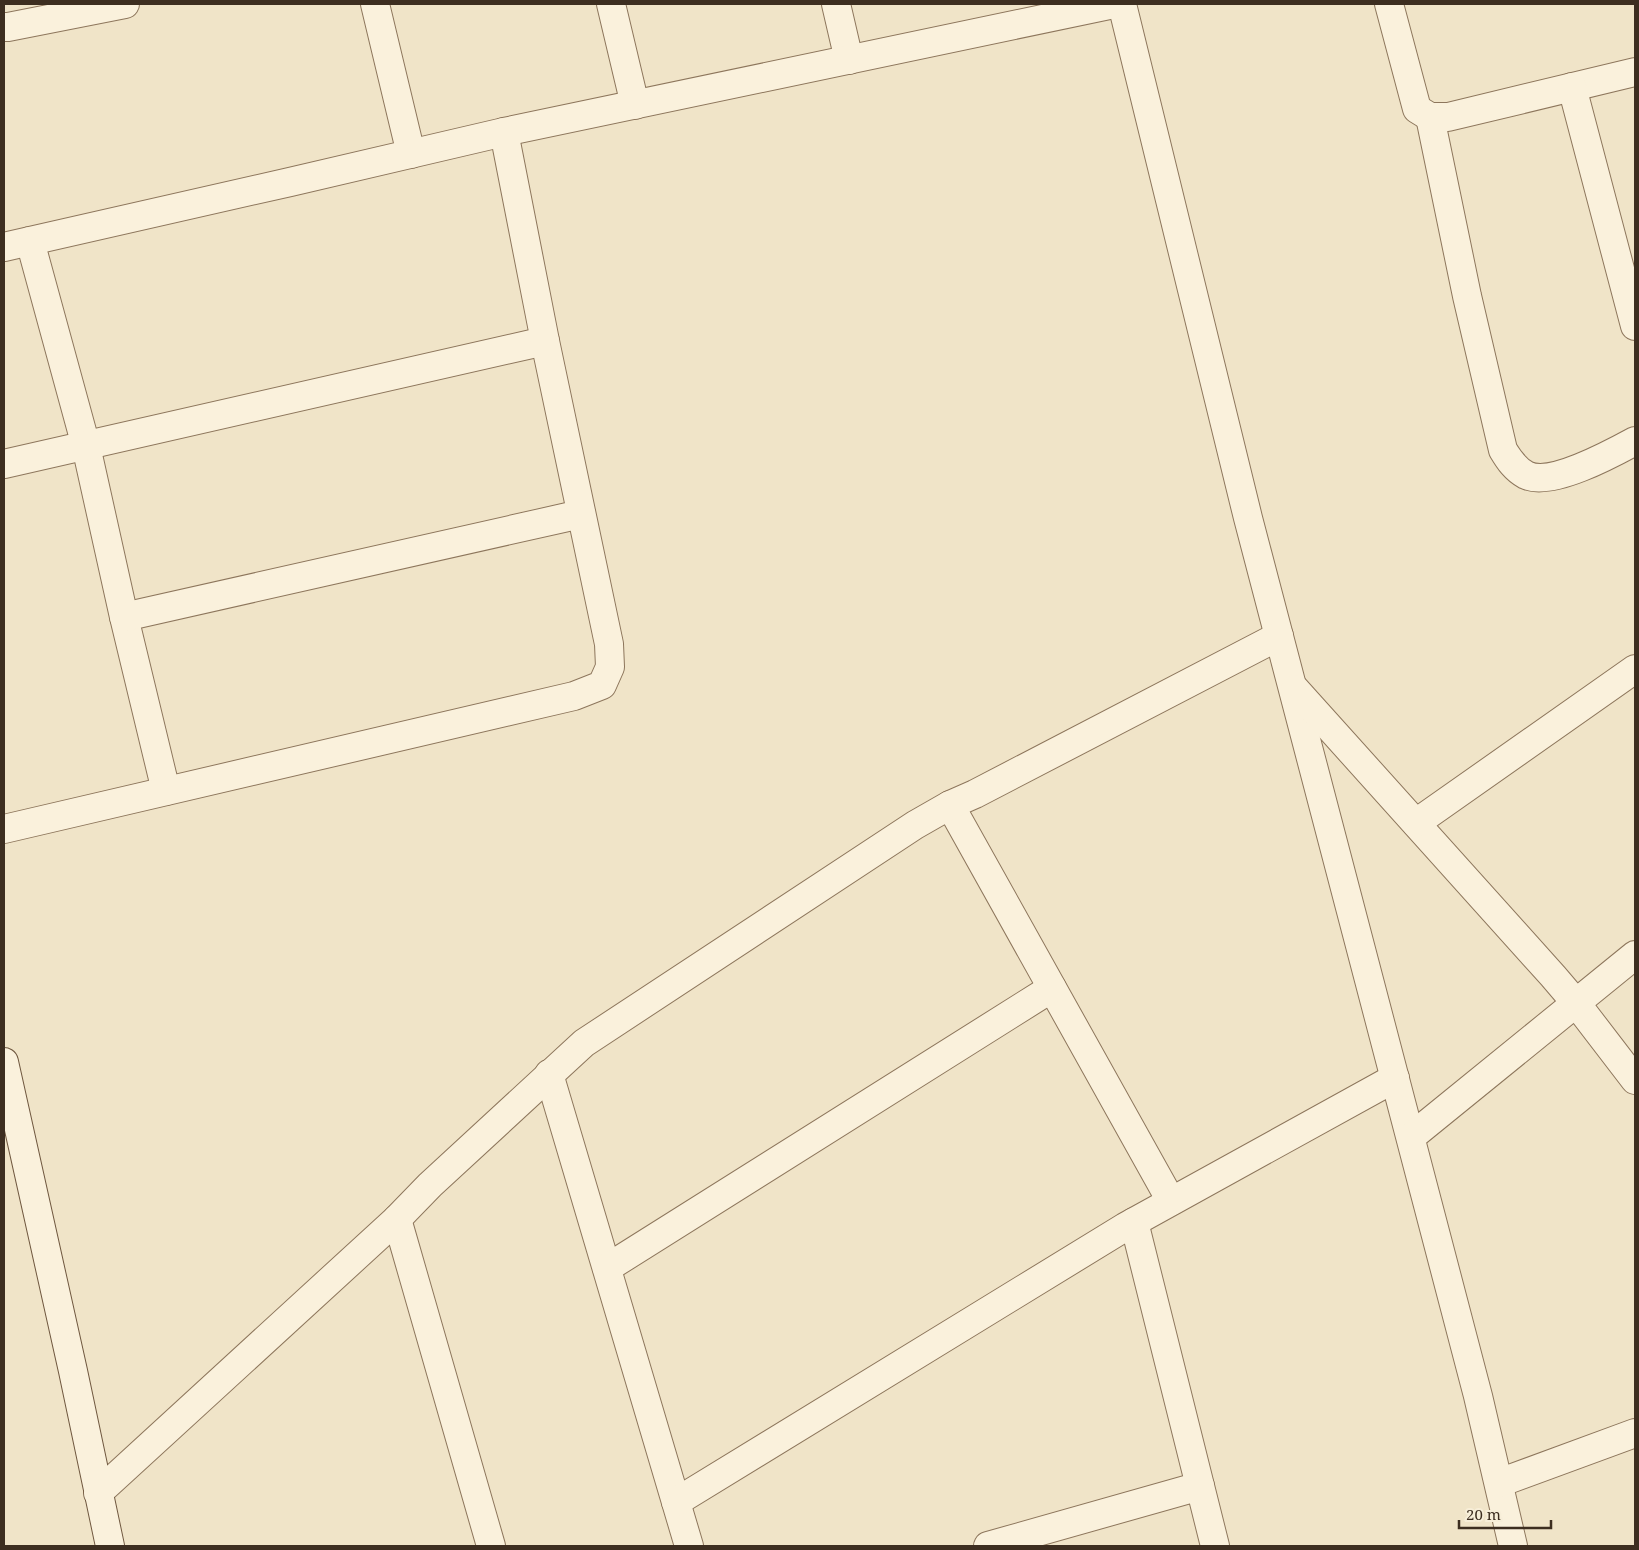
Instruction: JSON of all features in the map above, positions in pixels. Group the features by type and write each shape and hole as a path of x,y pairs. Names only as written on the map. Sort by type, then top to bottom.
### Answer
{"street":[{"path":"4,27 8,28 125,4"},
{"path":"375,4 412,154"},
{"path":"611,4 635,105"},
{"path":"836,4 849,60"},
{"path":"4,247 504,132 1114,4"},
{"path":"1122,4 1248,518 1478,1396 1513,1546"},
{"path":"1389,4 1417,109 1430,117 1448,116 1635,72"},
{"path":"1572,87 1635,326"},
{"path":"1430,117 1467,296 1503,450 1513,466 1528,476 1547,477 1587,465 1635,441"},
{"path":"4,829 574,696 602,685 610,667 609,644 545,341 504,132"},
{"path":"30,241 86,446 124,617 166,791"},
{"path":"4,464 545,341"},
{"path":"124,617 581,514"},
{"path":"98,1493 397,1219 430,1185 584,1043 915,825 950,805 975,794 1278,636"},
{"path":"1416,823 1635,669"},
{"path":"1291,685 1576,1003 1635,1080"},
{"path":"950,805 1171,1202"},
{"path":"1411,1137 1635,955"},
{"path":"607,1268 1052,988"},
{"path":"4,1062 10,1122 73,1372 110,1546"},
{"path":"549,1074 689,1546"},
{"path":"676,1502 1134,1222 1395,1078"},
{"path":"397,1219 491,1546"},
{"path":"1134,1222 1215,1546"},
{"path":"1498,1483 1635,1433"},
{"path":"988,1546 1200,1486"}]}
